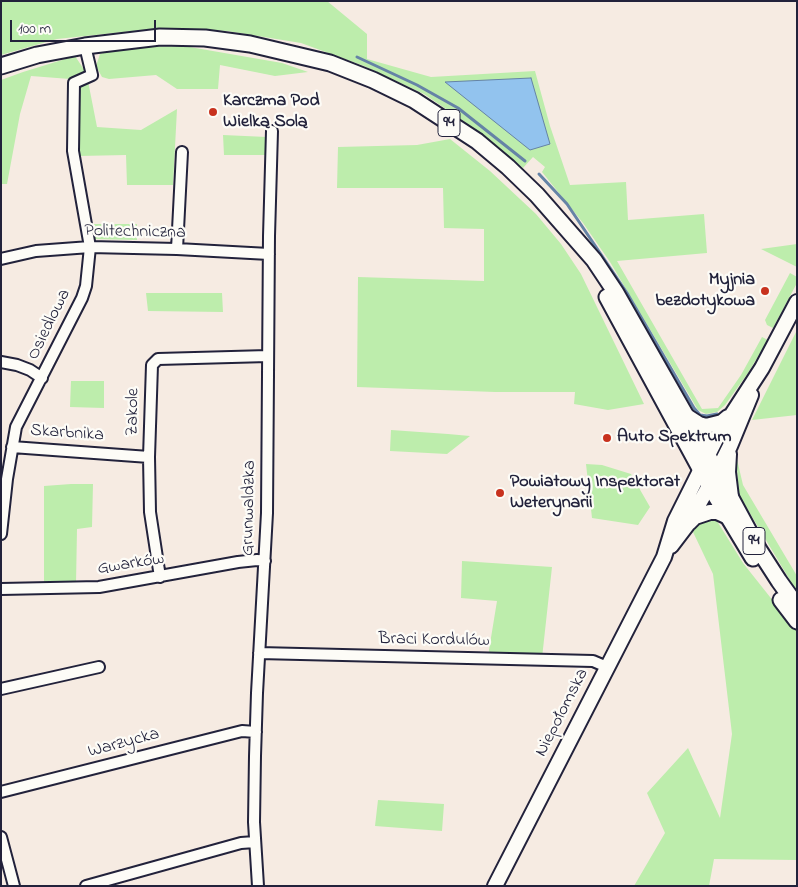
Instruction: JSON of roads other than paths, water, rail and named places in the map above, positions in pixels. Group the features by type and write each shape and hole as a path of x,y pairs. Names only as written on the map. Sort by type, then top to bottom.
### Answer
{"main road":[{"name":"94","path":"1,66 36,55 85,46 160,37 205,38 250,44 330,63 373,80 414,100 477,141 537,195 594,260 616,293 770,568 797,606"},
{"name":"94","path":"578,242 728,517 774,591 797,621"},
{"name":"Niepołomska","path":"664,557 687,526 717,472 730,446 762,368 797,302"},
{"name":"Niepołomska","path":"495,886 664,557 676,521 716,439 762,368"},
{"path":"685,414 699,424 706,426 722,422 732,413"},
{"path":"730,446 728,472 731,500"},
{"path":"687,526 696,517 710,512 717,512 728,517"}],"street":[{"name":"Osiedlowa","path":"1,534 2,510 16,427 82,298 87,280 90,247 73,151 74,83 92,75 85,46"},
{"name":"Grunwaldzka","path":"258,886 254,822 259,653 265,561 272,131"},
{"path":"177,249 182,152"},
{"name":"Politechniczna","path":"1,259 36,251 90,247 269,254"},
{"name":"Zakole","path":"160,577 150,512 152,365 158,359 268,356"},
{"path":"1,362 30,370 42,378"},
{"name":"Skarbnika","path":"12,447 150,456"},
{"name":"Gwarków","path":"1,589 99,588 238,562 265,561"},
{"name":"Braci Kordulów","path":"259,653 593,661 607,667"},
{"path":"1,689 99,667"},
{"name":"Warzycka","path":"1,792 242,730 256,732"},
{"path":"1,837 14,886"},
{"path":"86,886 240,843 255,842"}],"water":[{"path":"531,78 550,144 530,150 445,82"}],"waterway":[{"path":"357,57 417,85 458,108 525,161"},
{"path":"539,174 567,204 627,293 694,408 700,415 717,414"}],"place":[{"name":"Karczma Pod Wielką Solą","path":"213,112"},
{"name":"Myjnia bezdotykowa","path":"765,291"},
{"name":"Auto Spektrum","path":"607,438"},
{"name":"Powiatowy Inspektorat Weterynarii","path":"500,493"}]}
